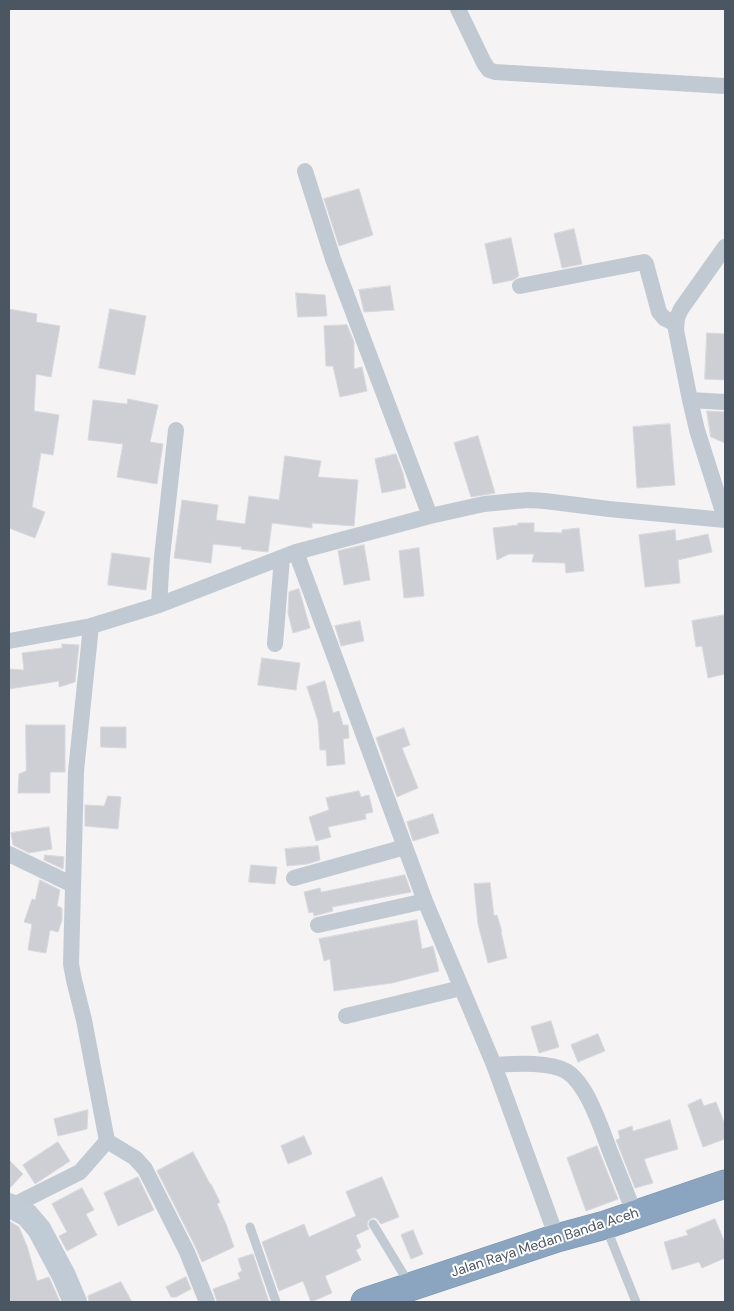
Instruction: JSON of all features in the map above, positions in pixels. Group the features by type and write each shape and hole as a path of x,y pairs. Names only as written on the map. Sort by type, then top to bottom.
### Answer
{"highway":[{"name":"Jalan Raya Medan Banda Aceh","path":"365,1302 557,1238 605,1225 725,1184"}],"street":[{"path":"458,9 484,63 489,70 494,72 725,86"},
{"path":"305,171 333,259 430,516"},
{"path":"9,641 91,626 159,606 289,555 430,516 484,504 530,500 725,519 697,430 679,349 676,324 681,309 725,247"},
{"path":"520,286 644,262 659,312 664,318 676,324"},
{"path":"690,400 725,402"},
{"path":"159,606 162,558 176,430"},
{"path":"275,644 289,555"},
{"path":"289,555 425,901 494,1065 557,1238"},
{"path":"91,626 76,771 72,972 84,1020 106,1141 135,1158 145,1169 187,1252 207,1302"},
{"path":"294,878 405,847"},
{"path":"9,854 73,885"},
{"path":"318,925 425,901"},
{"path":"346,1016 461,988"},
{"path":"494,1065 552,1066 566,1071 573,1077 592,1106 635,1215"},
{"path":"11,1205 80,1172 106,1141"},
{"path":"11,1205 27,1215 39,1229 64,1276 75,1302"}],"lane":[{"path":"374,1224 411,1287"},
{"path":"605,1225 636,1302"},
{"path":"250,1227 276,1302"}],"building":[{"path":"359,189 373,235 339,246 324,199"},
{"path":"574,229 582,264 562,268 554,234"},
{"path":"511,238 519,276 513,280 493,284 485,244"},
{"path":"390,286 394,310 364,312 359,290"},
{"path":"296,293 325,295 327,316 298,317"},
{"path":"9,309 37,314 36,322 60,326 51,377 36,374 34,411 59,415 53,455 41,453 32,507 45,512 35,538 9,528"},
{"path":"110,309 146,316 135,375 99,368"},
{"path":"347,325 354,342 354,369 362,367 367,391 340,397 333,366 326,366 324,326"},
{"path":"707,333 725,334 725,380 705,379"},
{"path":"128,399 158,405 150,442 163,444 157,484 117,477 123,444 88,440 93,400 127,404"},
{"path":"707,411 725,412 725,443 711,437"},
{"path":"670,424 675,485 637,488 633,427"},
{"path":"478,436 495,493 471,497 454,443"},
{"path":"396,454 406,488 382,493 375,459"},
{"path":"285,456 321,461 318,477 358,480 354,526 312,523 312,528 272,523 268,552 213,544 211,563 174,558 182,500 218,505 216,520 245,524 249,496 279,500"},
{"path":"518,523 534,523 534,532 562,533 562,530 579,528 584,571 566,573 565,563 532,562 534,554 509,554 497,560 493,528 518,525"},
{"path":"675,530 676,541 708,534 712,552 678,560 680,583 645,587 639,535"},
{"path":"364,545 370,580 344,585 338,551"},
{"path":"419,548 424,596 404,598 399,551"},
{"path":"112,553 150,558 146,590 108,585"},
{"path":"299,589 310,628 293,633 288,613 289,592"},
{"path":"725,615 725,674 708,678 702,646 696,647 692,621"},
{"path":"360,621 364,641 341,646 335,626"},
{"path":"62,644 79,645 75,682 59,687 59,681 9,689 9,669 24,670 22,653 62,648"},
{"path":"262,658 300,663 296,690 258,685"},
{"path":"325,681 333,713 339,711 343,725 348,725 349,738 343,739 345,764 327,766 326,750 320,750 318,721 307,687"},
{"path":"26,725 65,725 65,772 50,772 50,793 18,793 19,774 26,771"},
{"path":"101,727 126,727 126,748 101,747"},
{"path":"404,728 410,745 402,748 418,788 397,797 376,738"},
{"path":"359,791 361,797 369,795 373,812 365,814 366,819 328,827 331,837 316,841 309,817 329,810 326,798"},
{"path":"108,796 121,797 118,829 85,826 85,805 104,806"},
{"path":"433,814 439,833 413,841 407,822"},
{"path":"49,827 52,849 29,853 13,845 11,833"},
{"path":"318,846 320,860 307,864 287,866 285,849"},
{"path":"45,855 64,857 63,869 44,860"},
{"path":"251,865 277,867 275,884 249,882"},
{"path":"405,875 411,892 332,907 333,911 314,916 313,912 309,913 304,892 320,888 321,892"},
{"path":"40,880 60,890 57,906 62,908 62,920 58,932 50,930 46,953 28,950 32,924 24,922 32,899 35,900"},
{"path":"490,883 494,916 497,915 507,958 488,963 478,924 474,884"},
{"path":"417,920 422,949 433,946 439,971 392,983 334,991 330,959 324,961 319,939"},
{"path":"551,1021 559,1047 539,1053 531,1027"},
{"path":"598,1034 605,1051 578,1062 571,1045"},
{"path":"701,1099 704,1106 716,1102 725,1125 725,1139 703,1147 688,1105"},
{"path":"88,1110 87,1129 58,1136 54,1119"},
{"path":"670,1120 678,1149 644,1159 653,1183 635,1188 616,1140 620,1138 618,1131 632,1126 633,1131"},
{"path":"304,1136 312,1154 288,1164 281,1146"},
{"path":"58,1142 70,1161 35,1184 23,1165"},
{"path":"597,1146 618,1199 586,1211 567,1158"},
{"path":"193,1152 220,1202 217,1204 234,1247 202,1262 157,1171"},
{"path":"9,1160 23,1174 9,1189"},
{"path":"138,1177 154,1210 118,1226 104,1193"},
{"path":"382,1177 399,1217 381,1224 376,1218 368,1221 369,1229 356,1235 361,1247 356,1250 361,1260 325,1276 332,1293 311,1302 303,1281 279,1291 262,1242 304,1224 309,1237 356,1216 346,1192"},
{"path":"82,1188 94,1210 86,1214 97,1235 67,1251 59,1236 67,1232 52,1204"},
{"path":"715,1219 725,1243 725,1258 702,1268 699,1262 672,1270 664,1242 688,1235 686,1231"},
{"path":"9,1221 19,1227 27,1246 37,1281 49,1277 60,1302 9,1302"},
{"path":"413,1230 423,1254 411,1259 401,1235"},
{"path":"253,1254 269,1302 217,1302 213,1289 240,1279 238,1273 242,1271 238,1259"},
{"path":"186,1277 191,1289 176,1297 171,1297 166,1287"},
{"path":"121,1282 132,1302 89,1302 88,1296"}]}
